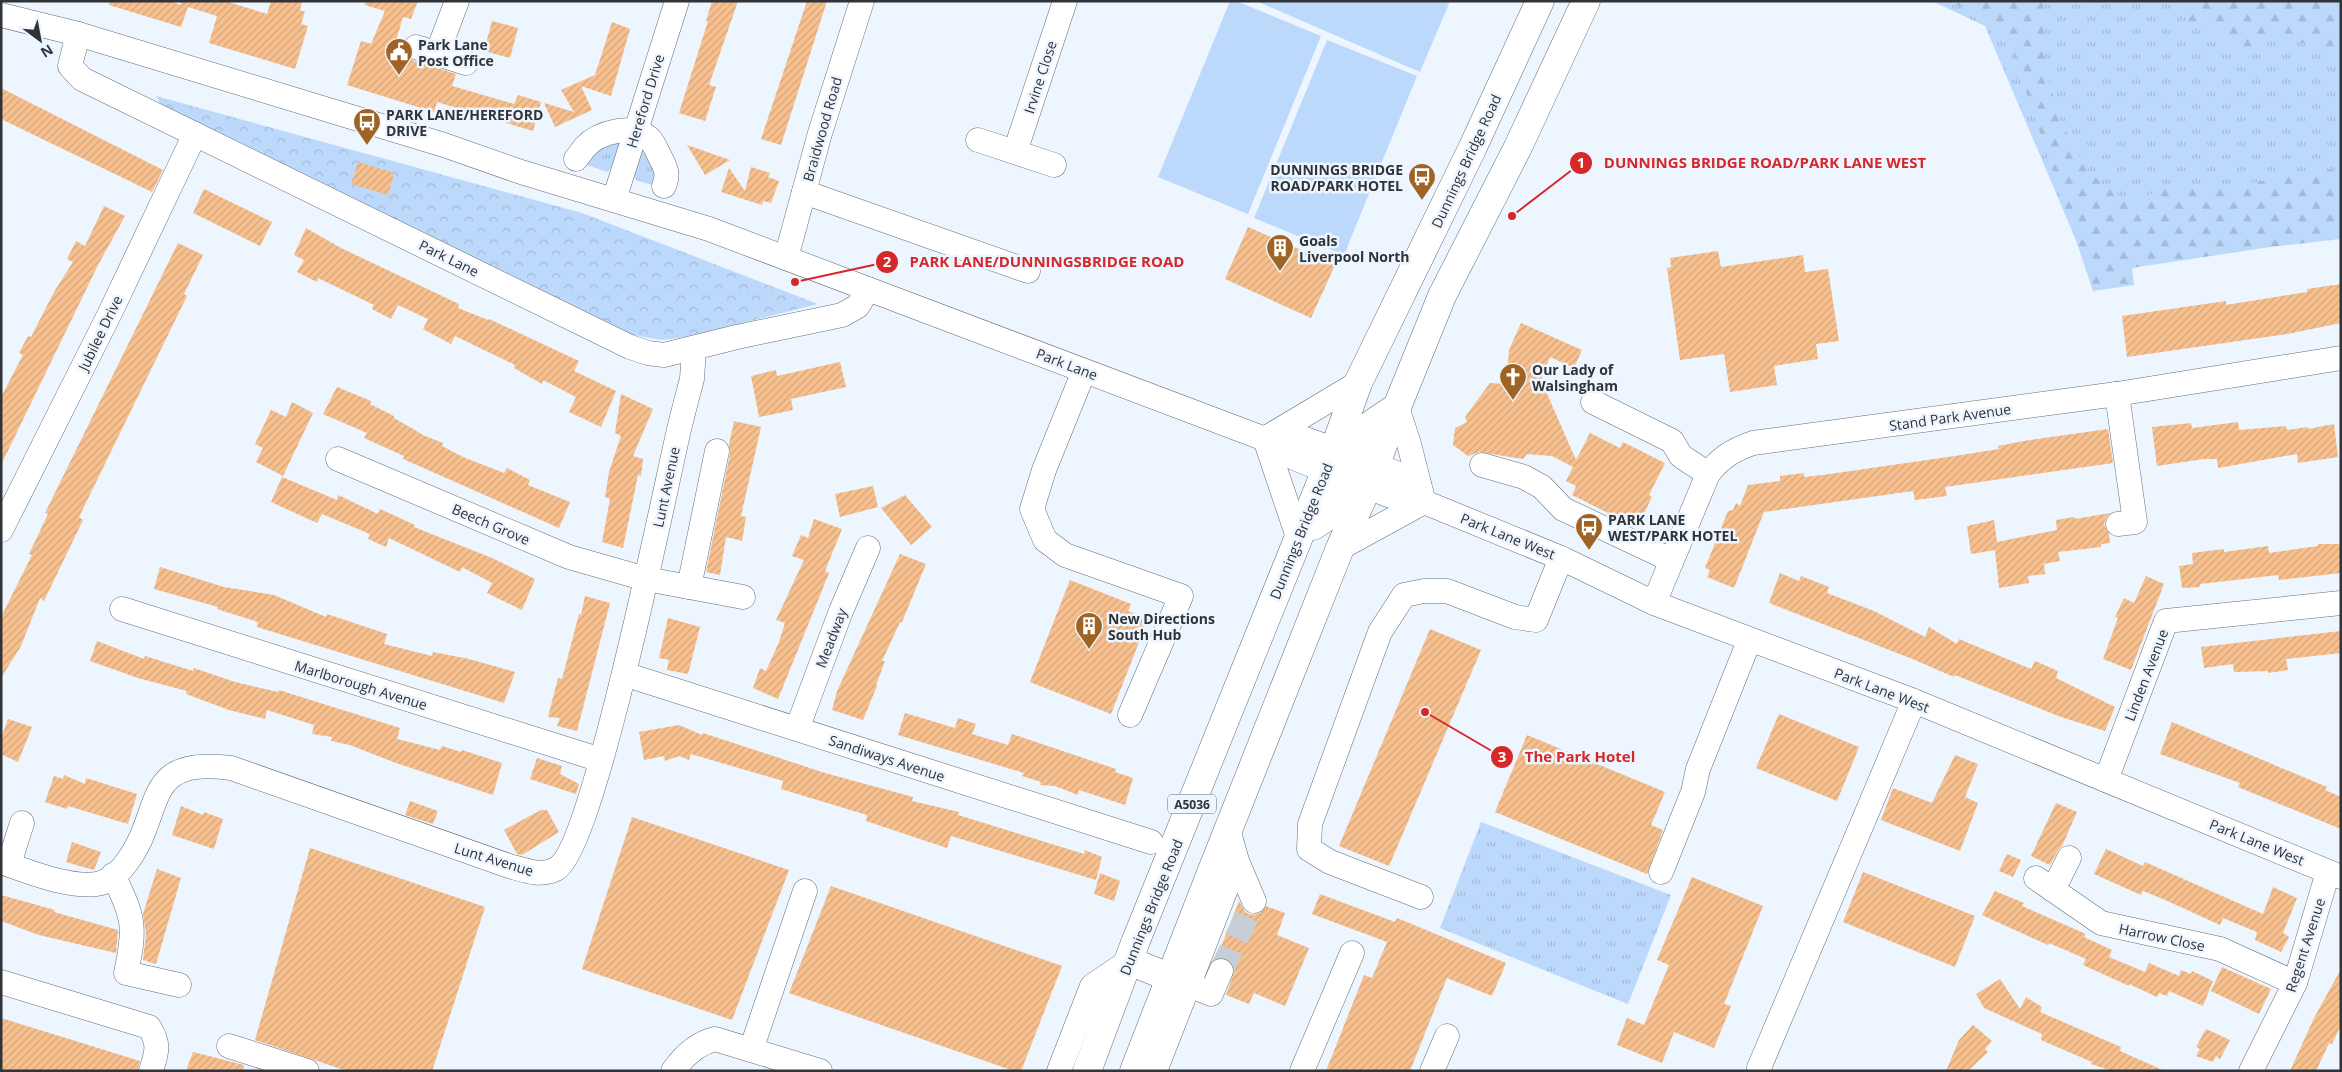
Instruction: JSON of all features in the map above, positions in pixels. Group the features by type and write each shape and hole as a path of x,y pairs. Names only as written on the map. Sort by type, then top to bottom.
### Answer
{"highway":[{"name":"Dunnings Bridge Road","path":"1134,1071 1179,981 1228,829 1340,548 1358,383 1468,158 1540,1"},
{"path":"1350,467 1362,433 1397,406 1442,296 1518,147 1586,1"},
{"name":"Dunnings Bridge Road","path":"1087,1071 1298,537 1350,467"},
{"path":"1129,961 1179,981"}],"street":[{"path":"457,1 426,50 466,63"},
{"name":"Hereford Drive","path":"614,200 677,1"},
{"name":"Braidwood Road","path":"786,258 820,133 862,1"},
{"name":"Irvine Close","path":"1015,152 1065,1"},
{"name":"Park Lane","path":"1,15 78,34 444,145 521,172 709,229 1265,439 1294,458 1350,467"},
{"name":"Park Lane","path":"78,34 70,66 82,79 630,347 648,354 664,355 694,349 737,337 842,315 858,306 868,289"},
{"path":"576,159 586,146 594,141 621,130 636,131 647,136 654,145 667,172 664,186"},
{"name":"Jubilee Drive","path":"1,530 110,313 195,134"},
{"path":"978,140 1054,165"},
{"path":"804,192 1028,270"},
{"name":"Lunt Avenue","path":"113,876 121,870 135,851 153,800 162,785 172,775 185,769 206,765 231,768 509,866 539,874 557,869 568,855 601,760 624,674 692,379 694,349"},
{"name":"Stand Park Avenue","path":"1654,603 1708,474 1718,460 1728,453 1753,443 2117,394 2341,358"},
{"path":"1084,371 1044,470 1032,509 1045,540 1065,555 1181,596 1130,715"},
{"path":"1298,537 1265,439 1358,383"},
{"path":"2117,394 2135,522 2118,524"},
{"path":"1593,402 1672,441 1681,456 1708,474"},
{"path":"1340,548 1424,502 1410,444 1397,406"},
{"path":"689,587 717,451"},
{"name":"Beech Grove","path":"338,459 569,557 646,579 743,597"},
{"path":"1482,465 1524,478 1542,487 1563,509 1671,560"},
{"name":"Park Lane West","path":"1350,467 1401,475 1424,502 1561,558 1654,603 1749,641 1914,701 2334,874"},
{"name":"Meadway","path":"796,729 841,611 868,548"},
{"path":"1421,896 1330,862 1308,849 1310,824 1380,632 1404,595 1424,590 1447,591 1515,617 1536,620 1561,558"},
{"name":"Linden Avenue","path":"2106,780 2166,621 2341,602"},
{"name":"Marlborough Avenue","path":"122,609 601,760"},
{"path":"1661,872 1693,792 1698,769 1749,641"},
{"name":"Sandiways Avenue","path":"624,674 1151,842"},
{"path":"1759,1068 1914,701"},
{"path":"22,823 5,863 52,879 76,884 104,882 113,876 128,906 133,927 126,973 179,985"},
{"path":"1228,829 1237,861 1254,901"},
{"name":"Harrow Close","path":"2069,858 2044,884 2101,924 2220,949 2295,983"},
{"path":"1155,1071 1179,981 1237,861"},
{"name":"Regent Avenue","path":"2251,1071 2295,983 2334,874"},
{"path":"751,1050 805,891"},
{"path":"1302,1071 1352,953"},
{"path":"1059,1071 1092,986 1129,961"},
{"path":"1179,981 1211,994 1221,971"},
{"path":"1,982 149,1027 156,1038 157,1046 152,1071"},
{"path":"1432,1071 1447,1036"},
{"path":"673,1071 682,1059 705,1042 715,1039 820,1071"},
{"path":"229,1046 307,1071"}],"green space":[{"path":"1230,1 1236,1 1321,36 1248,214 1158,177"},
{"path":"1256,1 1450,1 1420,72"},
{"path":"1932,1 2341,1 2341,210 2076,240 1985,26"},
{"path":"1948,1 2042,1 2046,69 2059,116 2074,148 2089,171 2102,184 2123,198 2142,198 2165,188 2245,184 2341,168 2341,239 2270,247 2132,268 2134,285 2093,291 2005,28"},
{"path":"2182,1 2341,1 2341,52 2292,40 2271,30 2257,51 2231,48 2216,29 2186,22"},
{"path":"1327,40 1417,76 1344,255 1254,218"},
{"path":"156,96 582,213 818,304 685,337 662,340 632,335 163,108"},
{"path":"621,142 613,167 607,172 585,164 595,149"},
{"path":"643,148 658,168 656,186 636,180 633,173"},
{"path":"1481,822 1671,895 1628,1004 1440,928"}],"building":[{"path":"110,1 170,1 181,5 181,1 225,1 267,14 271,1 302,1 300,10 305,12 301,24 308,26 295,69 209,43 217,16 188,7 181,27 109,5"},
{"path":"366,1 418,1 411,19 403,17 393,51 405,55 412,60 456,74 452,86 514,104 518,95 541,102 533,131 437,102 434,112 347,85 361,41 371,44 385,11 365,5"},
{"path":"712,1 738,1 709,85 716,87 705,121 679,113 708,21 706,21"},
{"path":"807,1 827,1 781,145 761,139"},
{"path":"492,21 518,28 510,58 484,51"},
{"path":"612,22 630,29 611,96 581,86 592,110 555,127 544,103 574,112 561,90 595,75"},
{"path":"1,88 163,170 152,192 1,119"},
{"path":"687,145 730,160 705,175"},
{"path":"358,162 394,173 388,195 351,184"},
{"path":"751,167 770,173 768,177 779,181 771,203 763,201 762,205 721,192 729,168 745,191"},
{"path":"204,189 272,222 260,246 193,213"},
{"path":"104,206 125,216 98,265 1,465 1,397 23,355 19,353 28,336 31,337 54,292 73,262 67,259 76,241 85,246"},
{"name":"Goals Liverpool North","path":"1248,227 1335,265 1311,318 1225,279"},
{"path":"306,228 341,248 459,304 458,308 489,319 579,361 574,371 616,391 601,427 569,412 576,397 543,380 542,384 514,368 515,365 455,336 451,344 423,329 428,319 398,305 391,319 372,309 374,305 318,278 317,282 297,272 304,260 294,255"},
{"path":"178,243 203,255 184,294 187,296 79,517 83,520 44,601 40,598 21,646 1,678 1,617 32,555 29,554 48,514 45,513"},
{"path":"1718,251 1721,267 1803,255 1805,272 1828,269 1839,341 1816,344 1818,359 1774,366 1777,385 1730,392 1724,354 1680,360 1667,268 1671,267 1670,258"},
{"path":"2341,284 2341,323 2287,334 2127,357 2122,316 2226,301 2226,305 2307,292 2307,289"},
{"path":"1521,323 1582,350 1574,368 1550,357 1541,380 1576,460 1590,433 1620,448 1623,442 1665,463 1649,495 1652,497 1638,526 1572,495 1576,486 1566,481 1573,467 1552,456 1527,454 1523,459 1479,452 1468,456 1453,445 1455,428 1467,422 1465,417 1490,383 1506,384 1509,350"},
{"path":"840,362 846,387 791,399 793,410 759,417 751,376 776,370 777,376"},
{"path":"337,387 371,401 370,404 394,416 394,418 425,436 443,443 442,446 463,457 504,473 507,468 530,480 528,485 570,502 559,528 403,459 404,456 364,438 367,433 323,414"},
{"path":"621,394 653,409 633,456 643,459 641,476 638,475 623,548 602,542 610,499 605,497 609,472 621,436 615,433"},
{"path":"292,402 313,413 283,476 256,462 263,448 255,444 271,410 286,417"},
{"path":"734,421 761,427 741,516 746,517 742,541 726,537 720,575 706,572 730,454 729,444"},
{"path":"2238,422 2239,430 2286,426 2287,430 2308,427 2308,429 2334,424 2338,457 2298,463 2297,454 2218,468 2217,459 2204,459 2157,466 2152,427 2191,423 2192,428"},
{"path":"2108,429 2113,463 1945,487 1947,496 1915,500 1913,491 1764,512 1734,588 1707,577 1710,570 1705,568 1728,511 1733,510 1736,503 1740,506 1748,485 1780,481 1780,476 1804,473 1804,477 1823,475 1999,449 1998,446 2024,441"},
{"path":"282,477 337,500 338,495 378,514 380,509 415,525 414,527 492,558 535,579 522,610 487,593 492,583 462,567 460,572 389,538 386,547 368,539 370,534 322,514 317,523 271,502"},
{"path":"873,486 878,507 840,517 835,494"},
{"path":"905,495 932,527 911,545 881,508"},
{"path":"2110,513 2104,525 2109,534 2110,543 2101,544 2101,547 2058,552 2060,561 2044,564 2045,574 2028,576 2029,583 1999,588 1995,550 1971,554 1967,526 1994,520 1997,542 2057,530 2056,520"},
{"path":"814,519 842,529 825,571 829,573 778,699 753,688 760,668 766,671 779,642 785,623 776,620 804,560 792,556 801,535 808,538"},
{"path":"2318,544 2341,544 2341,573 2279,580 2278,575 2200,584 2200,587 2182,588 2179,566 2193,564 2192,553 2224,549 2224,552 2268,546 2269,553 2318,546"},
{"path":"900,554 926,564 902,622 900,622 882,661 885,661 863,720 832,710 837,691"},
{"path":"160,567 224,587 274,595 326,617 327,614 387,634 384,644 432,656 433,652 469,659 515,672 504,703 257,627 258,622 217,609 218,607 154,589"},
{"path":"1780,573 1799,581 1801,576 1829,587 1827,593 1874,611 1925,637 1929,627 1957,644 1959,639 2031,669 2035,661 2058,671 2056,678 2115,707 2105,731 2061,717 1955,675 1954,677 1769,603"},
{"path":"2146,576 2164,584 2131,670 2103,659 2118,618 2115,617 2124,598 2134,603"},
{"name":"New Directions South Hub","path":"1070,580 1131,604 1128,611 1148,619 1111,714 1030,682"},
{"path":"585,596 610,603 577,731 557,726 560,718 548,717 558,678 562,679"},
{"path":"668,618 700,627 688,674 667,670 669,660 659,658"},
{"path":"1430,629 1481,650 1389,866 1339,846"},
{"path":"2341,631 2341,653 2286,659 2288,670 2268,673 2268,671 2234,672 2233,664 2204,668 2201,647"},
{"path":"97,641 144,659 145,656 193,671 194,668 235,682 278,692 279,690 400,728 397,739 440,750 442,746 461,752 462,750 502,763 493,795 396,763 350,745 331,741 332,737 312,734 314,725 267,710 265,719 229,710 186,694 187,691 138,678 90,661"},
{"path":"905,713 955,728 958,718 976,724 972,734 1008,745 1012,734 1116,769 1115,772 1133,778 1125,805 1079,790 1078,795 1055,786 1040,785 1041,782 1022,776 1024,773 898,735"},
{"path":"1779,714 1859,747 1837,801 1756,768"},
{"path":"8,719 32,727 18,762 1,754 1,739"},
{"path":"2172,722 2327,787 2325,790 2341,797 2341,829 2238,787 2240,783 2160,754"},
{"path":"679,725 702,735 703,733 825,773 913,797 912,801 959,812 958,815 1084,854 1085,850 1102,857 1096,880 951,836 947,848 866,821 867,815 781,789 783,781 691,754 689,760 679,756 665,761 664,756 644,760 639,732"},
{"path":"1527,735 1665,792 1651,825 1663,830 1647,874 1495,812"},
{"path":"1955,755 1978,764 1965,797 1978,803 1960,851 1881,820 1893,788 1932,803"},
{"path":"537,758 562,766 560,774 579,784 576,794 530,779"},
{"path":"64,775 85,784 86,778 137,794 128,824 68,806 67,809 45,802 54,776 63,779"},
{"path":"410,801 438,811 433,824 405,815"},
{"path":"2056,803 2077,812 2062,846 2050,865 2031,856"},
{"path":"181,806 203,815 204,812 223,819 214,849 172,835"},
{"path":"541,810 547,810 559,832 522,855 517,854 504,830"},
{"path":"632,817 789,870 732,1020 582,969"},
{"path":"72,842 101,852 94,870 66,862"},
{"path":"310,848 485,907 432,1071 347,1071 255,1040"},
{"path":"2106,849 2143,866 2145,862 2263,914 2273,887 2297,898 2283,933 2289,937 2281,952 2255,940 2257,932 2223,918 2220,925 2163,899 2143,891 2141,895 2094,874"},
{"path":"2007,854 2021,860 2013,877 1999,871"},
{"path":"157,869 181,878 156,964 143,960 146,934 143,914"},
{"path":"1863,872 1975,916 1955,967 1843,922"},
{"path":"1100,873 1120,881 1114,901 1094,894"},
{"path":"1692,877 1763,906 1724,1004 1731,1006 1714,1048 1674,1032 1662,1063 1617,1045 1627,1018 1644,1025 1669,965 1657,960"},
{"path":"831,886 1062,966 1021,1071 1014,1071 789,993"},
{"path":"1995,891 2024,903 2022,906 2086,934 2084,937 2112,950 2109,957 2145,972 2149,963 2179,976 2181,970 2191,974 2192,971 2213,981 2203,1006 2169,991 2167,996 2159,993 2157,997 2129,984 2129,986 2083,965 2086,959 2049,943 2048,945 1982,915"},
{"path":"1320,894 1395,922 1397,918 1506,963 1492,996 1447,978 1410,1071 1326,1071 1364,975 1372,978 1387,942 1312,914"},
{"path":"1,895 118,930 116,953 39,935 1,921"},
{"path":"1239,901 1245,912 1252,915 1260,913 1266,906 1285,913 1277,935 1309,948 1285,1006 1254,993 1249,1004 1226,995 1235,970 1232,963 1226,958 1229,950 1221,947"},
{"path":"2222,967 2271,989 2259,1014 2211,991"},
{"path":"2341,969 2341,1025 2332,1044 2329,1043 2316,1071 2290,1071 2314,1018"},
{"path":"2000,979 2020,1009 2026,997 2042,1007 2040,1012 2121,1047 2120,1051 2165,1071 2112,1071 2091,1064 2092,1062 2041,1040 2042,1034 1984,1008 1976,994"},
{"path":"1,1018 140,1061 138,1071 1,1071"},
{"path":"1973,1025 1992,1041 1985,1049 1988,1052 1968,1071 1946,1071 1959,1040"},
{"path":"2206,1029 2230,1040 2220,1059 2216,1056 2213,1062 2196,1056 2200,1049 2196,1047"},
{"path":"193,1052 244,1065 243,1071 186,1071"}],"tunnel":[{"path":"1221,971 1254,901"}],"place":[{"name":"Park Lane Post Office","path":"399,76"},
{"name":"PARK LANE/HEREFORD DRIVE","path":"367,146"},
{"name":"DUNNINGS BRIDGE ROAD/PARK HOTEL","path":"1422,201"},
{"name":"DUNNINGS BRIDGE ROAD/PARK LANE WEST","path":"1512,216"},
{"name":"Goals Liverpool North","path":"1280,272"},
{"name":"PARK LANE/DUNNINGSBRIDGE ROAD","path":"795,282"},
{"name":"Our Lady of Walsingham","path":"1513,401"},
{"name":"PARK LANE WEST/PARK HOTEL","path":"1589,551"},
{"name":"New Directions South Hub","path":"1089,650"},
{"name":"The Park Hotel","path":"1425,712"}]}
